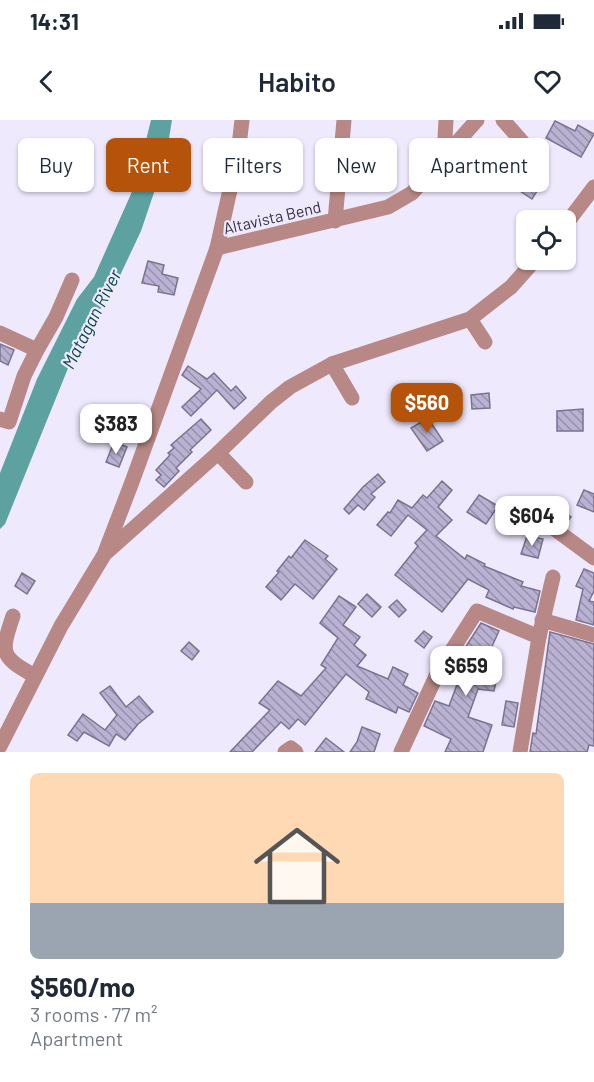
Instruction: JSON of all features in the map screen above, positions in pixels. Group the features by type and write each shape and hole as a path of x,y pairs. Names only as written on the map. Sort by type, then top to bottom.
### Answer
{"street":[{"path":"0,746 75,601 104,555 217,248 238,154 242,120"},
{"path":"335,221 344,120"},
{"path":"445,138 446,120"},
{"name":"Altavista Bend","path":"461,138 477,120"},
{"path":"503,120 519,138"},
{"path":"576,211 594,187"},
{"name":"Altavista Bend","path":"217,248 388,207 413,192"},
{"path":"104,555 290,387 332,363 470,319 511,287 526,270"},
{"path":"0,419 9,423 24,376 56,317 72,280"},
{"path":"470,319 485,342"},
{"path":"0,333 37,350"},
{"path":"332,363 352,398"},
{"path":"218,453 246,482"},
{"path":"533,513 594,558"},
{"path":"520,752 539,637 553,577"},
{"path":"400,752 438,672 477,611 539,637"},
{"path":"13,616 5,638 5,650 11,662 35,676"},
{"path":"543,620 594,635"},
{"path":"285,752 291,748 296,752"}],"water":[{"path":"151,120 172,120 169,138 147,138"},
{"name":"Matagan River","path":"132,192 154,192 141,231 115,286 77,346 5,524 0,529 0,473 37,379 77,299 94,277"}],"building":[{"path":"555,121 575,131 578,125 594,134 581,157 546,138"},
{"path":"522,192 536,192 532,199"},
{"path":"148,261 164,265 162,274 178,278 174,295 158,292 159,286 142,283"},
{"path":"0,344 14,350 8,365 0,361"},
{"path":"188,366 207,379 214,373 231,391 236,386 246,398 234,409 217,390 191,416 182,407 201,389 182,375"},
{"path":"489,393 490,408 472,409 471,395"},
{"path":"583,409 583,431 557,431 557,411"},
{"path":"428,418 443,441 427,451 411,428"},
{"path":"201,419 211,430 190,450 192,452 176,468 179,471 164,487 156,480 161,475 156,470 170,455 168,453 174,448 171,445"},
{"path":"114,442 127,447 119,467 106,462"},
{"path":"378,474 385,482 371,494 375,497 364,510 358,505 349,514 344,509"},
{"path":"442,481 452,490 438,507 452,520 436,536 465,559 467,555 485,564 484,566 523,582 521,586 540,591 535,612 514,607 513,609 486,597 489,590 468,579 442,612 395,575 418,546 415,543 427,530 408,515 391,536 377,525 388,512 390,513 398,500 412,508 423,495 427,498"},
{"path":"584,490 594,494 594,512 577,505"},
{"path":"479,495 498,506 486,524 467,512"},
{"path":"544,498 571,517 565,525 539,505"},
{"path":"527,536 543,539 538,558 521,554"},
{"path":"305,540 328,556 325,559 337,569 313,599 295,584 281,600 266,587 289,556 291,558"},
{"path":"584,569 594,573 594,591 589,601 594,602 594,625 576,620 583,589 576,586"},
{"path":"22,573 35,581 27,594 15,586"},
{"path":"367,594 381,607 372,617 358,604"},
{"path":"339,596 356,607 343,625 360,637 354,645 366,655 357,666 388,679 393,667 408,674 403,685 418,693 409,712 398,707 396,713 366,699 369,692 346,674 305,725 298,719 289,729 281,722 252,752 230,752 270,710 259,703 278,681 301,696 326,668 321,665 338,638 320,623"},
{"path":"397,600 406,610 399,617 389,607"},
{"path":"481,623 499,631 479,675 497,677 494,691 478,689 468,717 492,725 483,752 445,752 451,739 424,726 435,701 449,706 458,682 447,676"},
{"path":"424,631 432,637 424,648 415,641"},
{"path":"550,632 594,644 594,746 589,745 587,752 530,752 533,733 536,734"},
{"path":"189,642 199,651 192,660 181,651"},
{"path":"110,686 126,707 139,696 153,712 138,724 125,740 116,734 109,746 84,732 77,741 68,735 83,714 105,730 117,715 100,693"},
{"path":"506,701 518,703 514,727 502,725"},
{"path":"362,727 380,734 374,752 350,752 357,742"},
{"path":"326,738 344,752 315,752"}]}
